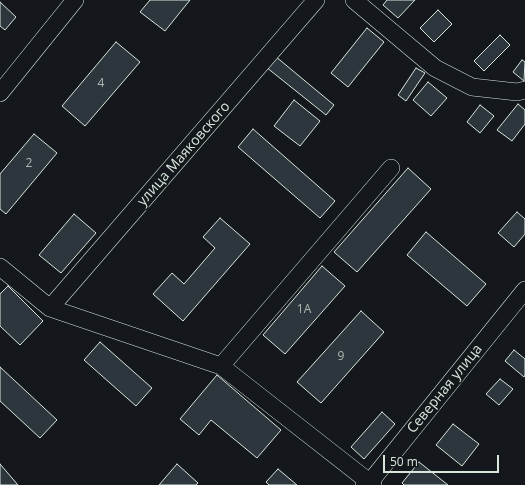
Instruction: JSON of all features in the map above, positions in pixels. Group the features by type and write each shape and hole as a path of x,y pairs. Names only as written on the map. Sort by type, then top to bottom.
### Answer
{"street":[{"path":"0,93 75,0"},
{"name":"улица Маяковского","path":"50,308 316,0"},
{"path":"354,0 435,68 472,87 517,92 525,90"},
{"path":"221,366 391,168"},
{"path":"0,267 50,308 221,366 369,484"},
{"name":"Северная улица","path":"369,484 525,290"}],"building":[{"path":"150,0 190,0 165,31 140,12"},
{"path":"387,0 415,0 398,18 383,5"},
{"path":"0,2 16,17 5,30 0,26"},
{"path":"438,10 452,24 434,42 420,28"},
{"path":"367,28 384,42 348,87 331,73"},
{"path":"500,35 510,45 484,71 474,61"},
{"path":"116,42 140,62 85,126 62,106"},
{"path":"275,56 334,105 326,115 266,67"},
{"path":"522,60 525,62 524,81 513,72"},
{"path":"416,68 425,73 406,101 398,95"},
{"path":"428,82 447,98 431,116 413,100"},
{"path":"294,100 320,121 300,146 274,126"},
{"path":"518,104 525,110 525,124 512,141 497,130"},
{"path":"480,105 494,116 480,133 467,122"},
{"path":"253,129 335,201 320,218 238,147"},
{"path":"34,134 57,153 6,214 0,209 0,174"},
{"path":"408,168 431,189 357,272 334,252"},
{"path":"517,212 525,219 525,234 514,247 498,233"},
{"path":"74,214 96,233 61,273 39,255"},
{"path":"220,218 250,244 183,321 153,294 172,273 184,284 215,248 203,237"},
{"path":"426,232 486,284 467,306 407,255"},
{"path":"322,266 345,286 285,354 263,335"},
{"path":"8,286 43,321 20,345 0,326 0,294"},
{"path":"361,311 384,332 321,403 297,382"},
{"path":"100,342 152,388 136,406 84,360"},
{"path":"514,350 525,359 524,377 505,361"},
{"path":"0,367 57,420 40,438 0,401"},
{"path":"217,375 281,430 257,458 211,420 199,435 180,419"},
{"path":"500,379 513,389 499,405 486,394"},
{"path":"382,412 395,424 364,459 351,447"},
{"path":"453,424 479,444 462,466 436,445"},
{"path":"419,462 448,485 404,485 402,483"},
{"path":"0,464 18,485 0,485"},
{"path":"177,464 198,483 196,485 159,485"},
{"path":"278,469 297,485 269,485 266,482"}]}
